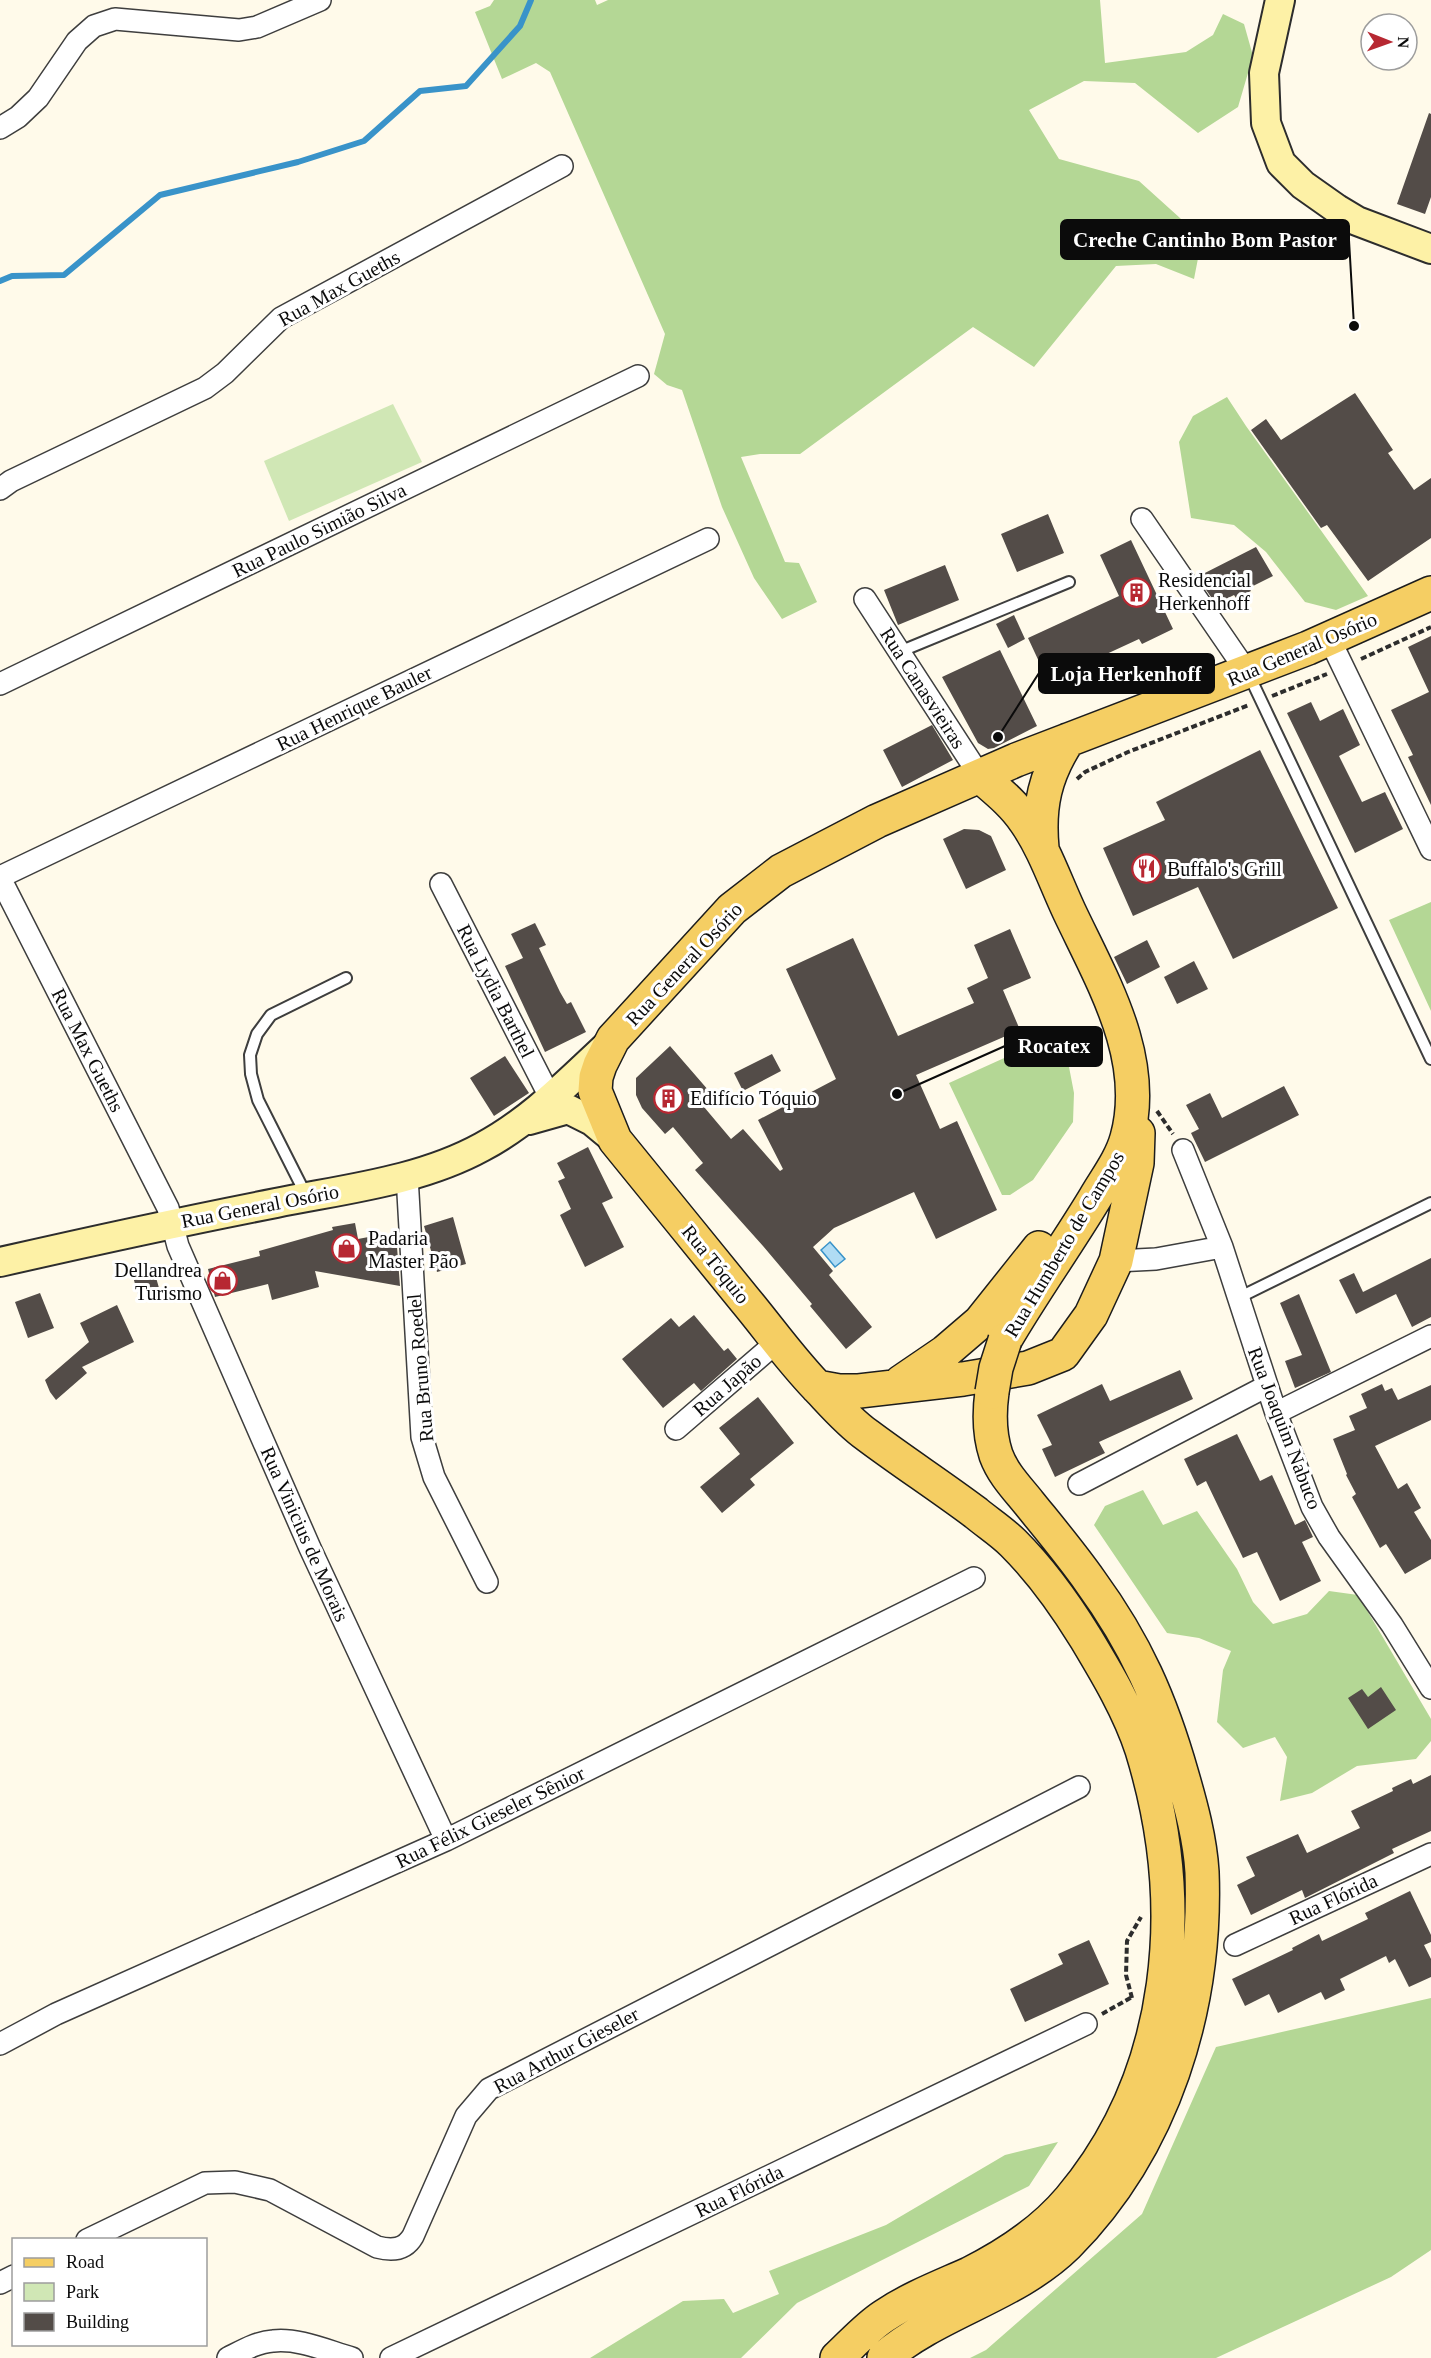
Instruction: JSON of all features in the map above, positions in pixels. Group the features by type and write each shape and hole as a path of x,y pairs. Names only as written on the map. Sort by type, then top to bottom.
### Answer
{"main road":[{"path":"1280,0 1264,72 1266,123 1281,163 1303,185 1357,221 1431,249"},
{"name":"Rua General Osório","path":"0,1262 407,1176 482,1148 522,1123 613,1039 732,909 781,871 877,821 980,776 1330,640 1431,593"},
{"name":"Rua Humberto de Campos","path":"1043,853 1041,810 1043,792 1068,740"},
{"name":"Rua Humberto de Campos","path":"884,2358 898,2346 940,2320 1020,2279 1065,2247 1126,2173 1168,2090 1184,2041 1201,1935 1202,1870 1191,1806 1159,1701 1135,1650 1090,1581 1005,1473 992,1440 989,1415 996,1368 1005,1340 1116,1163 1126,1139 1133,1092 1126,1040 1043,853 1025,821 1012,805 980,776"},
{"name":"Rua Tóquio","path":"613,1039 600,1065 595,1091 615,1140"},
{"path":"897,1385 945,1352 980,1322 1028,1264 1056,1222 1101,1146 1113,1115 1123,1075 1126,1040"},
{"path":"817,1387 849,1391 963,1378 1028,1368 1063,1354 1091,1315 1116,1261 1137,1163 1139,1131 1132,1108"},
{"name":"Rua Tóquio","path":"522,1123 568,1109 587,1118 615,1140 817,1387"},
{"path":"817,1387 862,1432 938,1484 1011,1541 1059,1596 1118,1693 1141,1747 1157,1811 1167,1871 1169,1936 1163,1990 1155,2031 1142,2074 1105,2154 1069,2200 1048,2222 1007,2254 967,2275 928,2290 881,2318 837,2358"}],"street":[{"path":"0,128 18,117 38,98 77,41 94,26 115,19 238,30 257,27 320,0"},
{"name":"Rua Max Gueths","path":"0,489 11,481 205,388 225,373 281,318 562,166"},
{"name":"Rua Paulo Simião Silva","path":"0,684 638,376"},
{"path":"1142,519 1247,672"},
{"name":"Rua Henrique Bauler","path":"0,878 708,539"},
{"name":"Rua Canasvieiras","path":"865,599 980,776"},
{"path":"1330,640 1431,849"},
{"name":"Rua Max Gueths","path":"0,878 161,1193 172,1224"},
{"name":"Rua Lydia Barthel","path":"441,884 550,1097"},
{"name":"Rua Joaquim Nabuco","path":"1183,1150 1222,1247 1292,1457 1318,1517 1329,1537 1392,1624 1431,1688"},
{"name":"Rua Bruno Roedel","path":"407,1176 422,1437 434,1477 488,1582"},
{"name":"Rua Vinicius de Morais","path":"172,1224 178,1246 310,1548 446,1840"},
{"path":"1116,1261 1156,1259 1222,1247"},
{"path":"1276,1413 1431,1336"},
{"name":"Rua Japão","path":"676,1429 778,1341"},
{"path":"1079,1484 1267,1386"},
{"name":"Rua Félix Gieseler Sênior","path":"0,2044 56,2014 446,1840 974,1578"},
{"name":"Rua Arthur Gieseler","path":"91,2238 205,2183 235,2182 270,2190 378,2247 389,2250 401,2248 409,2243 413,2236 466,2116 489,2089 1079,1787"},
{"name":"Rua Flórida","path":"1235,1945 1431,1854"},
{"name":"Rua Flórida","path":"391,2358 1086,2024"},
{"path":"228,2358 254,2345 272,2341 293,2341 352,2358"}],"lane":[{"path":"899,652 1069,582"},
{"path":"1247,672 1431,1059"},
{"path":"306,1197 258,1100 251,1074 250,1055 257,1034 271,1015 345,978"},
{"path":"1238,1298 1431,1203"}],"path":[{"path":"1131,2007 1133,1996 1126,1975 1127,1941 1142,1916"},
{"path":"1086,2024 1133,1996"}],"green space":[{"path":"494,0 595,0 597,5 608,0 1100,0 1105,63 1186,52 1213,35 1223,14 1244,24 1253,56 1238,107 1198,133 1135,83 1084,81 1029,110 1059,159 1139,181 1180,218 1201,243 1194,279 1156,264 1116,266 1034,367 973,327 800,454 760,454 741,457 785,562 799,563 817,602 782,619 754,578 722,507 682,390 667,385 654,374 665,334 550,72 536,63 502,79 475,12 490,6"},
{"path":"1227,397 1368,596 1336,610 1305,602 1266,552 1234,525 1191,518 1179,442 1193,416"},
{"path":"393,404 422,462 289,521 264,461"},
{"path":"1431,902 1431,1011 1389,920"},
{"path":"1035,1044 1051,1050 1065,1046 1074,1093 1073,1122 1033,1180 1010,1195 1002,1195 949,1083"},
{"path":"1143,1490 1163,1525 1197,1511 1237,1569 1253,1602 1273,1624 1307,1614 1329,1591 1358,1595 1431,1719 1431,1741 1416,1759 1357,1766 1312,1793 1280,1801 1287,1757 1275,1737 1243,1748 1217,1722 1223,1670 1231,1651 1199,1638 1167,1633 1094,1525 1105,1506"},
{"path":"1431,1998 1431,2250 1391,2277 1216,2358 970,2358 986,2350 1142,2214 1216,2047"},
{"path":"1058,2142 1029,2186 797,2303 741,2358 590,2358 683,2301 724,2299 733,2313 779,2294 769,2271 886,2225 1005,2155"}],"water":[{"path":"830,1242 845,1259 835,1267 821,1250"}],"building":[{"path":"1429,113 1431,114 1431,197 1425,214 1397,204"},
{"path":"1355,393 1393,450 1388,453 1414,490 1431,478 1431,538 1368,581 1327,525 1321,528 1251,430 1266,419 1281,440"},
{"path":"1048,514 1064,553 1017,572 1001,534"},
{"path":"1131,540 1173,629 1142,644 1139,639 1048,681 1028,638 1119,596 1100,555"},
{"path":"1256,547 1273,576 1249,588 1251,591 1236,598 1234,595 1216,604 1197,577"},
{"path":"945,565 959,600 898,625 884,590"},
{"path":"1014,615 1025,639 1008,648 996,624"},
{"path":"1431,636 1431,805 1408,757 1413,755 1391,710 1429,692 1408,647"},
{"path":"1000,650 1037,726 988,749 978,743 942,677"},
{"path":"1311,702 1320,721 1343,709 1360,745 1339,756 1362,802 1385,792 1403,829 1355,853 1287,713"},
{"path":"932,725 953,760 902,787 883,750"},
{"path":"1260,750 1338,908 1233,959 1198,887 1133,916 1103,848 1165,820 1156,802"},
{"path":"964,829 979,830 991,836 1006,870 966,889 943,839"},
{"path":"535,923 546,945 539,948 560,992 567,1004 571,1002 586,1032 545,1052 505,966 523,958 511,934"},
{"path":"1010,929 1031,978 1003,990 1020,1030 916,1075 940,1129 957,1121 997,1210 936,1239 914,1192 834,1228 813,1247 833,1271 829,1275 872,1327 846,1349 810,1306 812,1304 695,1170 703,1163 673,1127 665,1134 642,1108 636,1095 636,1078 670,1046 709,1091 699,1101 731,1139 743,1129 780,1171 783,1169 758,1120 836,1079 786,969 853,938 898,1036 974,1003 967,988 988,978 974,945"},
{"path":"1147,940 1160,967 1127,984 1114,957"},
{"path":"1194,961 1208,989 1177,1004 1164,977"},
{"path":"772,1054 781,1071 743,1091 734,1073"},
{"path":"505,1056 529,1093 494,1116 470,1078"},
{"path":"1284,1086 1299,1115 1205,1162 1191,1133 1199,1129 1186,1105 1210,1093 1222,1118"},
{"path":"588,1147 613,1198 602,1203 624,1247 585,1267 560,1215 571,1209 558,1181 565,1178 557,1163"},
{"path":"453,1217 466,1264 437,1272 424,1226"},
{"path":"355,1223 358,1239 386,1236 397,1247 400,1286 315,1271 319,1287 272,1300 268,1284 215,1297 208,1269 260,1256 259,1251 333,1230 332,1227"},
{"path":"1431,1258 1431,1317 1412,1327 1396,1294 1356,1314 1339,1280 1354,1273 1363,1292"},
{"path":"153,1267 161,1295 140,1302 132,1273"},
{"path":"40,1293 54,1328 28,1338 15,1302"},
{"path":"1299,1294 1331,1372 1295,1388 1285,1361 1302,1355 1280,1303"},
{"path":"117,1305 134,1342 82,1367 87,1373 56,1400 45,1380 89,1342 80,1323"},
{"path":"694,1315 724,1351 728,1348 737,1359 701,1391 694,1383 663,1408 622,1359 671,1318 679,1327"},
{"path":"1180,1370 1193,1399 1099,1442 1105,1453 1055,1477 1042,1449 1052,1445 1037,1415 1102,1384 1110,1401"},
{"path":"1382,1384 1385,1391 1392,1388 1398,1400 1431,1385 1431,1420 1375,1446 1398,1489 1407,1483 1421,1508 1414,1512 1431,1540 1431,1559 1405,1574 1386,1544 1380,1548 1352,1497 1356,1494 1346,1475 1333,1439 1355,1430 1349,1416 1367,1408 1361,1394"},
{"path":"758,1397 794,1443 750,1479 755,1485 722,1513 700,1487 740,1454 719,1428"},
{"path":"1237,1434 1260,1481 1272,1475 1295,1525 1305,1520 1313,1537 1302,1542 1321,1581 1280,1601 1257,1552 1243,1558 1206,1481 1197,1486 1184,1459"},
{"path":"1381,1687 1396,1710 1368,1729 1348,1698 1362,1689 1368,1697"},
{"path":"1431,1775 1431,1831 1392,1849 1394,1853 1305,1898 1302,1890 1251,1915 1237,1885 1255,1876 1246,1857 1298,1834 1307,1853 1360,1828 1351,1811 1393,1791 1392,1788 1411,1779 1413,1784"},
{"path":"1410,1891 1431,1935 1431,1942 1424,1945 1431,1959 1431,1977 1409,1987 1395,1959 1389,1963 1386,1956 1340,1979 1345,1990 1325,2000 1321,1992 1278,2013 1269,1994 1245,2006 1232,1979 1293,1950 1292,1948 1319,1934 1322,1941 1368,1919 1365,1913"},
{"path":"1089,1940 1109,1984 1025,2022 1010,1989 1063,1964 1058,1954"}],"waterway":[{"path":"0,281 12,276 64,275 160,195 298,162 364,141 420,91 466,86 520,26 531,0"}],"place":[{"name":"Creche Cantinho Bom Pastor","path":"1354,326"},
{"name":"Residencial Herkenhoff","path":"1137,592"},
{"name":"Loja Herkenhoff","path":"998,737"},
{"name":"Buffalo's Grill","path":"1146,869"},
{"name":"Rocatex","path":"897,1094"},
{"name":"Edifício Tóquio","path":"669,1098"},
{"name":"Padaria Master Pão","path":"347,1249"},
{"name":"Dellandrea Turismo","path":"223,1281"}]}
